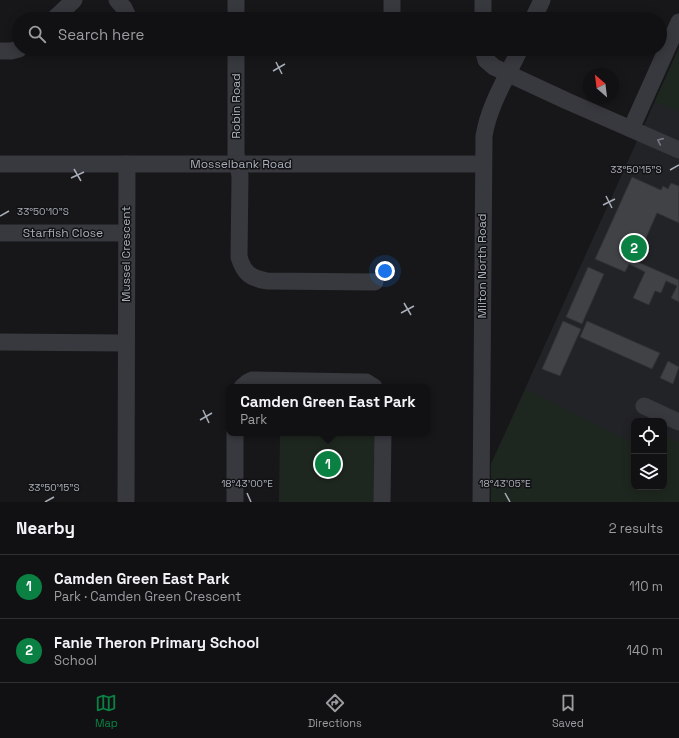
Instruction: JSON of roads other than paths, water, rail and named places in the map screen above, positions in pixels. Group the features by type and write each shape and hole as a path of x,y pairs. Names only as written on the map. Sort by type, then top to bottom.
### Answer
{"street":[{"path":"61,12 74,0"},
{"path":"117,0 126,12"},
{"path":"236,0 236,12"},
{"path":"392,0 392,12"},
{"path":"483,0 483,12"},
{"path":"536,12 542,0"},
{"path":"667,49 679,22"},
{"path":"0,51 12,51"},
{"name":"Robin Road","path":"236,56 236,154 240,176 239,257 241,264 249,275 254,278 267,280 375,282"},
{"path":"484,56 488,63 508,74 679,150"},
{"name":"Milton North Road","path":"481,502 483,164 485,128 499,91 517,56"},
{"path":"631,129 664,56"},
{"name":"Mosselbank Road","path":"0,164 483,164"},
{"name":"Mussel Crescent","path":"126,502 125,233 127,164"},
{"name":"Starfish Close","path":"0,233 125,233"},
{"path":"0,342 126,343"},
{"path":"246,384 252,380 366,382 369,384"},
{"path":"644,406 679,422"},
{"path":"235,436 235,502"},
{"path":"382,436 382,502"}],"place":[{"name":"Fanie Theron Primary School","path":"634,248"},
{"name":"Camden Green East Park","path":"328,464"}]}
